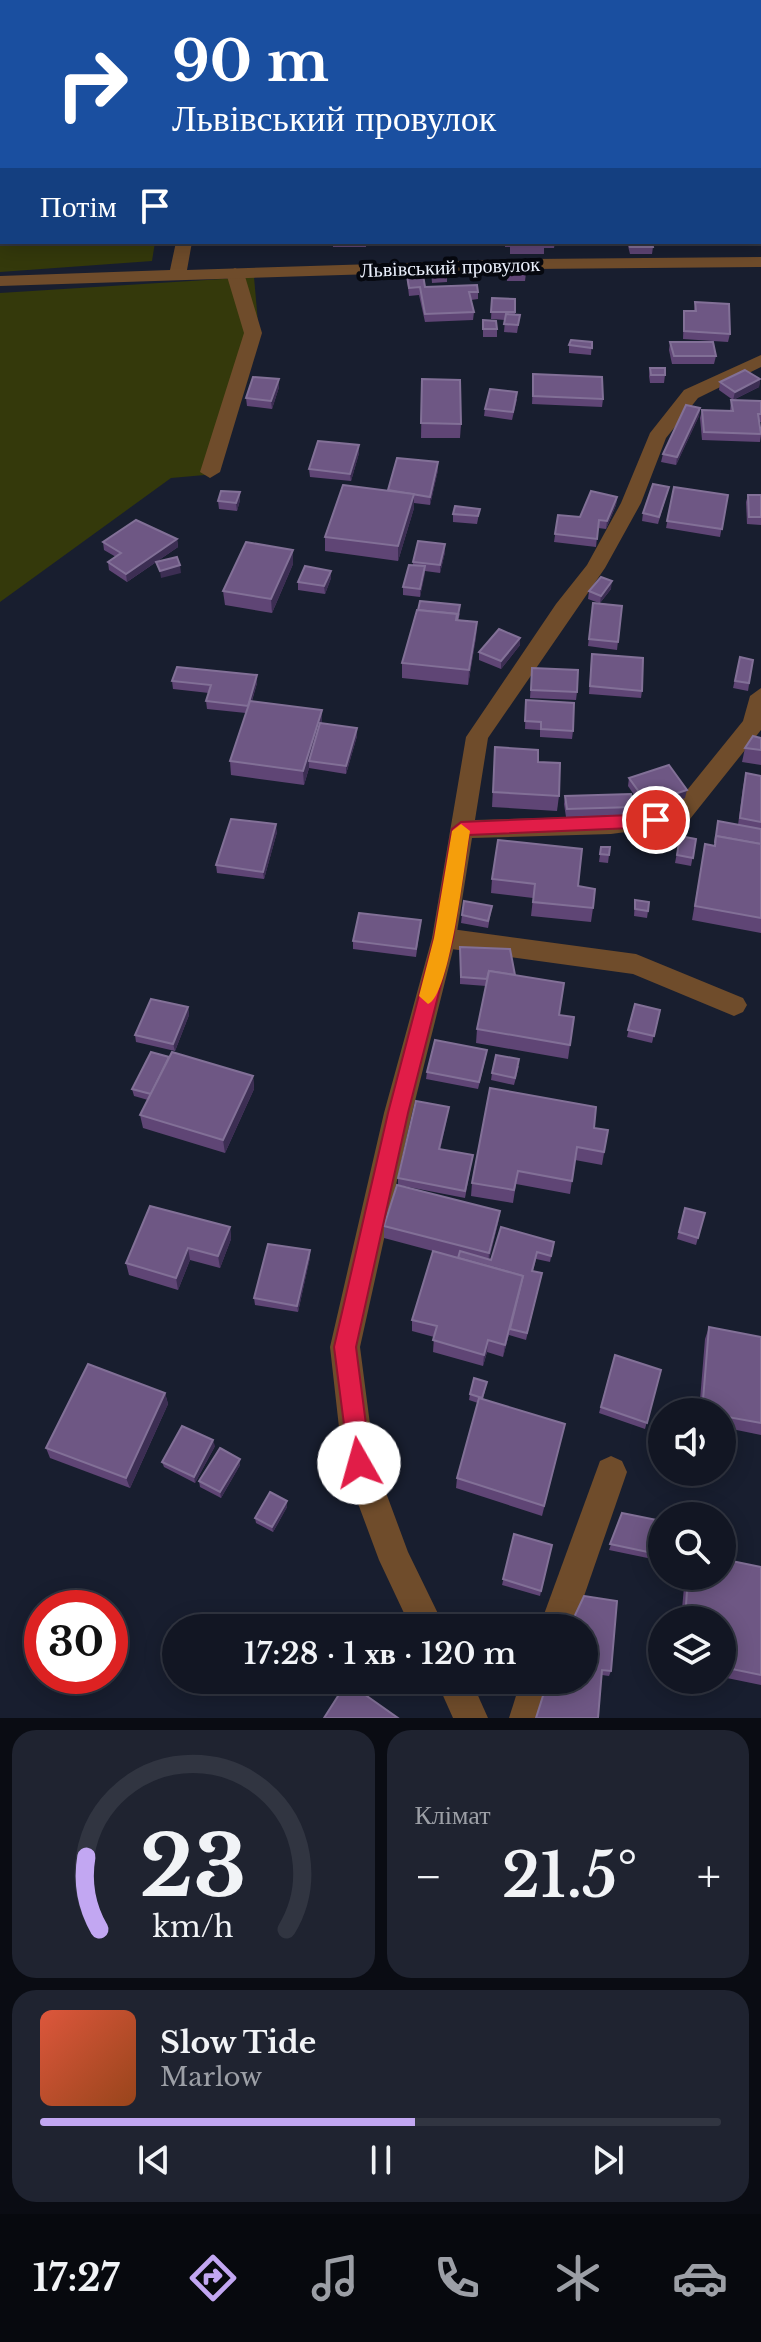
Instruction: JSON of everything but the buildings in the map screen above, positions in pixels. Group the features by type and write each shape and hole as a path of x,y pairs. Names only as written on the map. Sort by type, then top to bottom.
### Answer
{"street":[{"path":"178,275 184,244"},
{"name":"Львівський провулок","path":"0,281 531,264 760,264 749,244"},
{"path":"210,472 253,333 235,273"},
{"path":"421,1614 395,1560 359,1463 345,1347 398,1113 444,938 477,737 563,609 595,568 631,503 657,437 691,394 761,360"},
{"path":"461,829 611,825 678,818 754,723 761,696"},
{"path":"444,938 636,964 734,1005"},
{"path":"561,1614 611,1472"},
{"path":"460,1694 471,1718"},
{"path":"526,1718 534,1694"}],"green space":[{"path":"0,244 155,244 152,261 0,272"},
{"path":"254,277 259,334 216,474 171,478 0,602 0,293"}],"slow traffic":[{"path":"428,996 444,938 461,831"}],"route":[{"path":"359,1463 345,1347 398,1113 444,938 461,829 611,825 656,820"}]}
